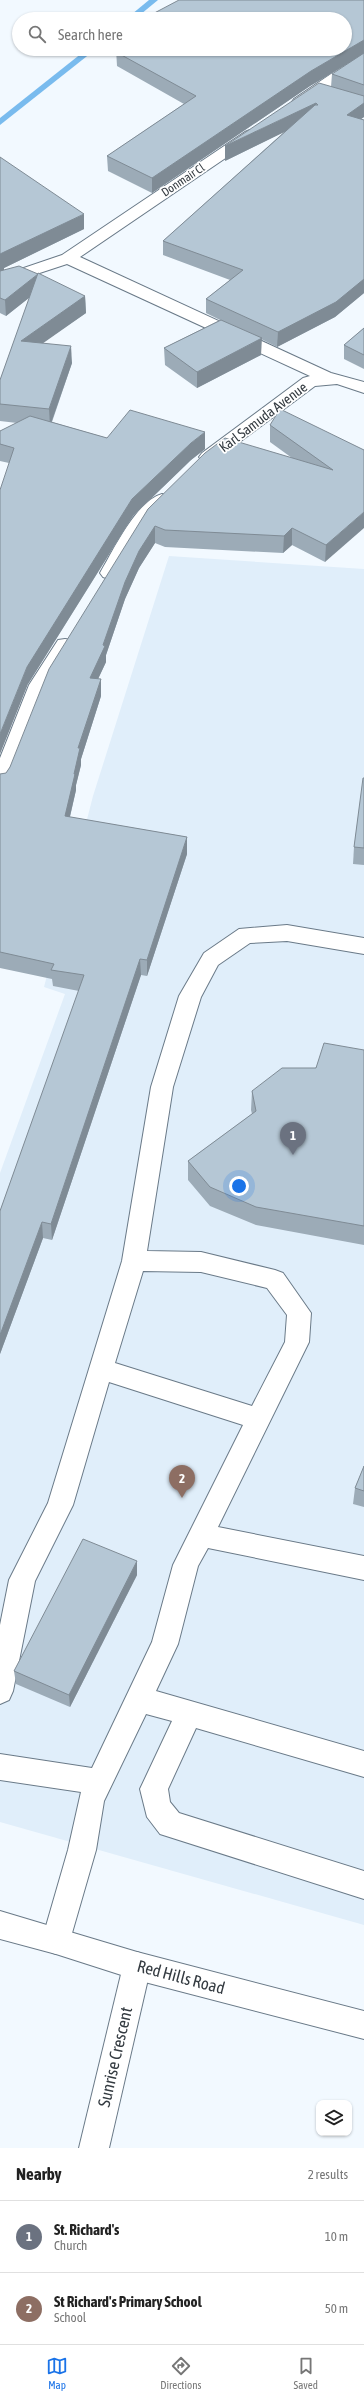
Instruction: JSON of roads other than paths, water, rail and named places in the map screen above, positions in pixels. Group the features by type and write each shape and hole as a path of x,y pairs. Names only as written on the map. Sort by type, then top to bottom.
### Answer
{"street":[{"path":"283,112 364,58"},
{"path":"316,90 336,97"},
{"name":"Donmair Cl","path":"0,281 68,258 264,126"},
{"path":"68,258 326,377 344,379 364,388"},
{"name":"Karl Samuda Avenue","path":"192,470 309,382 326,377"},
{"path":"102,586 140,521 176,487"},
{"path":"0,783 39,685 76,628"},
{"path":"0,1691 22,1580 60,1505 134,1261 162,1087 190,996 211,959 246,935 287,933 364,946"},
{"path":"56,1940 82,1850 91,1800 165,1644 186,1565 297,1342 298,1313 276,1280 201,1262 134,1261"},
{"path":"102,1369 258,1419"},
{"path":"202,1535 364,1568"},
{"path":"139,1699 364,1764"},
{"path":"189,1713 154,1789 157,1808 170,1824 364,1885"},
{"path":"0,1767 100,1782"},
{"name":"Red Hills Road","path":"0,1925 56,1940 137,1966 364,2025"},
{"name":"Sunrise Crescent","path":"94,2148 137,1966"}],"waterway":[{"path":"139,12 154,0"},
{"path":"0,122 83,56"}],"place":[{"name":"St. Richard's","path":"293,1155"},
{"name":"St Richard's Primary School","path":"182,1498"}]}
